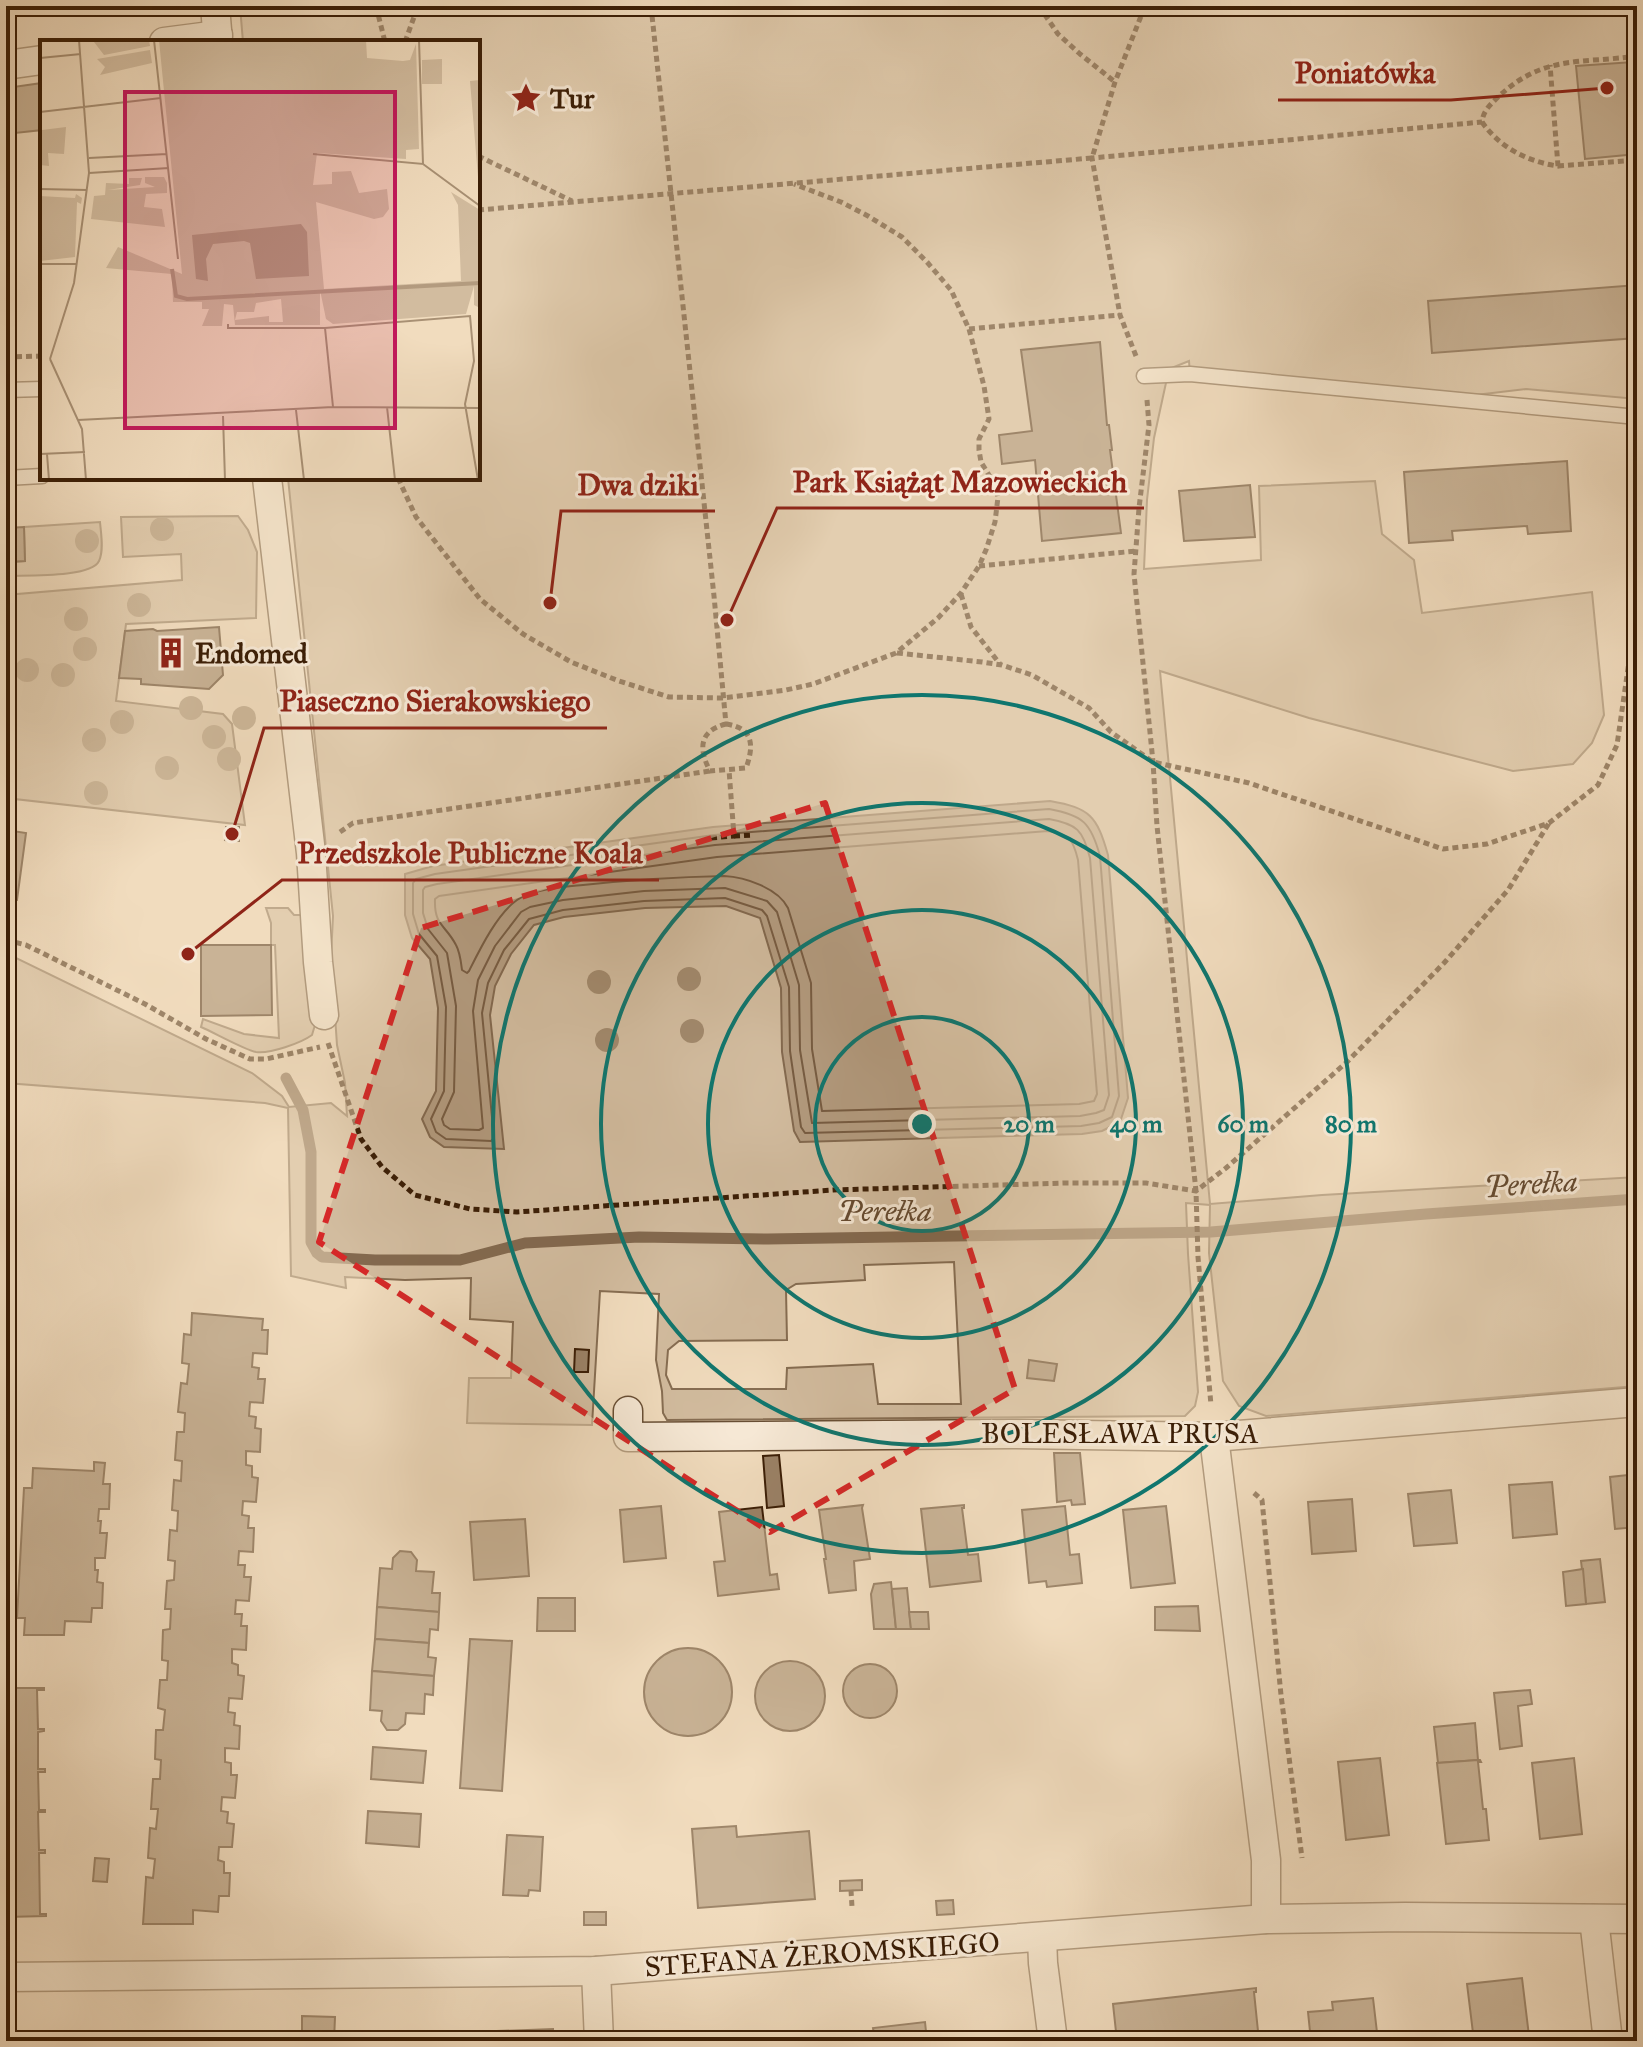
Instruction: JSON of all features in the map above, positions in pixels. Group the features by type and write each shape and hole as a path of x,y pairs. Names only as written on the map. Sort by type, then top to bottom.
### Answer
{"street":[{"path":"191,40 218,38 215,6"},
{"path":"6,65 40,60"},
{"path":"267,480 311,861 324,1015"},
{"name":"BOLESŁAWA PRUSA","path":"628,1411 628,1437 1011,1434 1214,1437 1637,1402"},
{"path":"1214,1437 1266,1860 1266,1919"},
{"name":"STEFANA ŻEROMSKIEGO","path":"6,1977 596,1971 1266,1919 1637,1919"},
{"path":"1594,1919 1608,2041"},
{"path":"1042,1937 1053,2041"},
{"path":"596,1971 599,2041"}],"lane":[{"path":"1144,376 1190,374 1637,417"},
{"path":"6,390 40,389"},
{"path":"6,478 40,476"}],"path":[{"path":"6,13 65,6"},
{"path":"376,6 384,40"},
{"path":"406,40 418,6"},
{"path":"651,6 726,724"},
{"path":"1039,6 1058,34 1115,82"},
{"path":"1145,6 1115,82 1092,158 1120,315 1144,376 1149,425 1134,574 1196,1191 1198,1257 1214,1437"},
{"path":"1637,56 1550,65 1533,72 1503,93 1483,114 1482,122 1490,134 1509,149 1541,163 1558,166 1637,160"},
{"path":"1550,65 1558,166"},
{"path":"480,210 1482,122"},
{"path":"480,157 573,202"},
{"path":"399,480 416,517 480,599 523,634 571,662 619,681 669,697 722,698 813,684 896,653 938,618 961,593 979,566 995,522 998,497 995,485 981,462 979,450 979,439 989,419 984,386 969,329 951,290 927,262 902,237 841,202 794,184"},
{"path":"969,329 1120,315"},
{"path":"6,357 40,356"},
{"path":"979,566 1136,551"},
{"path":"961,593 971,627 1002,665"},
{"path":"896,653 1002,665 1032,675 1089,708 1111,732 1153,762 1249,783 1443,849 1487,844 1549,823 1598,785 1617,745 1632,641 1637,631"},
{"path":"311,861 353,823 746,768 751,744 742,730 726,724 711,730 706,736 702,752 710,771"},
{"path":"729,770 734,836"},
{"path":"324,1015 329,1045 361,1139 382,1167 415,1195 470,1209 531,1212 833,1190 1066,1183 1146,1183 1196,1191 1347,1062 1444,963 1508,890 1549,823"},
{"path":"711,838 753,835"},
{"path":"6,940 26,945 250,1059 266,1059 329,1045"},
{"path":"1248,1490 1262,1500 1281,1695 1302,1858"},
{"path":"851,1890 852,1907"}],"highlighted area":[{"path":"825,803 1015,1389 770,1532 319,1242 421,928"}],"shaded area":[{"path":"240,6 1637,6 1637,399 1526,389 1467,396 1190,374 1189,361 1169,369 1154,438 1144,569 1261,560 1259,486 1375,481 1382,534 1414,560 1422,613 1592,592 1604,715 1592,743 1573,764 1513,771 1309,718 1160,671 1210,1204 1637,1177 1637,1386 1266,1416 1239,1406 1223,1381 1209,1253 1210,1205 1186,1203 1198,1392 1195,1406 1185,1416 667,1420 663,1413 656,1360 659,1294 600,1291 592,1425 467,1423 469,1378 511,1378 513,1322 470,1319 471,1278 405,1280 345,1277 346,1288 291,1276 288,1108 265,1103 6,1083 6,953 252,1073 282,1096 289,1107 331,1103 347,1116 345,1083 337,1045 331,957 333,916 288,480 480,480 480,40 243,40","holes":["954,1262 961,1404 878,1404 873,1364 787,1368 786,1389 672,1389 666,1375 668,1350 679,1341 787,1340 786,1290 796,1284 865,1280 864,1265"]},
{"path":"238,516 257,552 256,618 126,624 116,701 223,714 232,724 245,825 6,798 6,595 182,580 181,554 123,557 121,517"},
{"path":"100,522 101,552 99,561 93,566 71,573 6,576 6,563 25,561 24,527"},
{"path":"266,908 288,908 294,915 305,915 315,1025 312,1035 301,1041 277,1050 256,1052 201,1027 203,1019 244,1034 279,1038 275,945 271,945 271,923"}],"water":[{"path":"1050,801 1074,807 1090,816 1100,831 1108,855 1128,1098 1120,1122 1102,1131 1082,1134 800,1142 794,1131 782,1052 781,988 760,918 726,906 645,908 564,917 534,925 511,954 495,986 490,1015 504,1149 444,1147 430,1137 422,1119 436,1091 438,1008 430,959 412,938 405,915 405,874 433,866 713,827"}],"building":[{"path":"1633,62 1637,154 1585,159 1576,66"},
{"path":"40,83 40,130 6,134 6,88"},
{"path":"1637,285 1637,338 1432,353 1428,301"},
{"path":"1100,342 1121,533 1042,541 1035,460 1002,464 999,435 1032,431 1021,350"},
{"path":"1567,461 1571,531 1528,534 1527,526 1452,531 1453,540 1409,543 1404,472"},
{"path":"1250,485 1255,537 1184,541 1179,491"},
{"path":"24,527 25,561 6,562 6,528"},
{"name":"Endomed","path":"219,627 223,675 209,689 141,684 141,679 119,678 125,631"},
{"path":"226,827 239,827 239,841 225,840"},
{"path":"6,830 26,833 17,900 6,899"},
{"path":"201,945 271,945 272,1015 201,1016"},
{"path":"192,1313 263,1319 262,1330 268,1330 267,1354 253,1353 252,1367 259,1368 258,1379 265,1379 263,1403 250,1402 249,1416 256,1417 255,1428 261,1429 260,1452 246,1451 246,1465 252,1466 252,1477 258,1478 256,1502 243,1501 242,1515 249,1516 248,1528 254,1528 253,1552 239,1551 238,1565 245,1565 244,1577 251,1577 249,1601 236,1600 235,1614 242,1614 241,1626 247,1626 246,1650 232,1649 232,1663 238,1665 238,1675 244,1676 242,1699 229,1698 228,1712 235,1713 234,1725 240,1726 239,1749 225,1748 225,1762 231,1763 231,1775 237,1775 235,1798 222,1797 221,1811 228,1812 227,1823 234,1824 232,1847 219,1847 218,1860 224,1862 224,1873 230,1873 229,1896 219,1896 218,1912 193,1910 193,1924 143,1924 146,1877 153,1878 155,1859 148,1858 150,1828 156,1829 158,1809 151,1809 153,1779 160,1779 161,1760 155,1759 156,1730 163,1730 165,1710 158,1708 160,1680 167,1680 168,1661 162,1660 163,1630 170,1629 171,1609 165,1609 167,1581 174,1580 175,1561 168,1560 170,1530 177,1531 178,1511 172,1510 174,1480 181,1481 182,1461 175,1460 177,1432 184,1432 185,1413 178,1412 181,1383 187,1384 189,1364 182,1363 184,1334 191,1335"},
{"path":"575,1349 589,1350 588,1372 574,1372"},
{"path":"1029,1360 1057,1364 1054,1381 1027,1378"},
{"path":"1054,1453 1080,1453 1085,1504 1072,1505 1071,1500 1057,1502"},
{"path":"779,1455 784,1506 767,1508 763,1456"},
{"path":"94,1462 105,1463 103,1484 110,1484 109,1509 99,1509 98,1521 101,1521 100,1533 107,1533 105,1558 95,1558 97,1582 103,1583 102,1608 92,1608 91,1622 65,1621 64,1635 24,1635 25,1618 17,1618 24,1488 32,1488 33,1468 94,1471"},
{"path":"1637,1474 1637,1527 1615,1529 1610,1477"},
{"path":"1552,1482 1557,1534 1513,1538 1509,1485"},
{"path":"1451,1490 1457,1543 1414,1546 1408,1494"},
{"path":"1352,1499 1356,1551 1312,1554 1308,1502"},
{"path":"863,1505 870,1559 854,1561 856,1590 829,1593 819,1510"},
{"path":"964,1505 968,1555 978,1554 981,1581 930,1587 921,1509"},
{"path":"661,1506 666,1558 624,1562 620,1510"},
{"path":"1065,1506 1070,1555 1079,1554 1082,1583 1047,1587 1046,1581 1029,1583 1022,1510"},
{"path":"1166,1506 1175,1583 1131,1588 1123,1510"},
{"path":"762,1507 770,1575 777,1574 779,1589 718,1596 714,1562 725,1561 719,1512"},
{"path":"525,1519 529,1576 474,1580 470,1522"},
{"path":"400,1551 411,1552 417,1560 416,1571 434,1572 432,1593 440,1593 439,1612 377,1607 380,1568 392,1569 393,1558"},
{"path":"1600,1559 1605,1602 1586,1604 1581,1561"},
{"path":"1583,1569 1586,1604 1566,1606 1563,1572"},
{"path":"891,1582 896,1629 874,1629 871,1594 874,1584"},
{"path":"907,1588 911,1629 896,1629 892,1589"},
{"path":"538,1598 575,1598 575,1631 537,1631"},
{"path":"1198,1606 1200,1631 1155,1630 1155,1607"},
{"path":"377,1607 439,1612 438,1630 430,1629 429,1643 375,1639"},
{"path":"909,1612 928,1612 929,1629 911,1629"},
{"path":"375,1639 429,1643 428,1657 436,1658 434,1676 372,1671"},
{"path":"470,1639 512,1641 502,1791 460,1788"},
{"path":"688,1648 705,1651 719,1661 729,1675 732,1692 729,1709 719,1723 705,1733 688,1736 671,1733 657,1723 647,1709 644,1692 647,1675 657,1661 671,1651"},
{"path":"790,1661 815,1671 825,1696 815,1721 790,1731 765,1721 755,1696 765,1671"},
{"path":"870,1664 889,1672 897,1691 889,1710 870,1718 851,1710 843,1691 851,1672"},
{"path":"372,1671 434,1676 433,1695 425,1694 424,1714 406,1713 405,1724 398,1730 387,1730 381,1721 382,1711 370,1710"},
{"path":"6,1688 44,1688 37,1690 38,1729 44,1729 38,1732 38,1769 45,1769 45,1772 38,1772 39,1810 45,1812 38,1812 39,1850 45,1850 45,1853 39,1853 40,1914 46,1916 6,1917"},
{"path":"1530,1690 1532,1704 1518,1706 1522,1746 1500,1749 1494,1693"},
{"path":"1475,1723 1478,1760 1438,1763 1434,1727"},
{"path":"373,1747 426,1751 423,1783 371,1779"},
{"path":"1380,1758 1389,1835 1346,1840 1338,1762"},
{"path":"1574,1758 1582,1834 1540,1839 1532,1763"},
{"path":"1480,1760 1483,1809 1486,1809 1489,1840 1446,1844 1437,1763"},
{"path":"368,1811 421,1814 419,1847 366,1843"},
{"path":"736,1826 737,1837 809,1831 815,1899 698,1908 692,1829"},
{"path":"507,1835 543,1837 540,1891 529,1890 528,1896 503,1895"},
{"path":"95,1858 109,1859 107,1882 93,1881"},
{"path":"862,1880 862,1890 840,1891 840,1881"},
{"path":"953,1900 954,1914 937,1915 936,1901"},
{"path":"584,1912 606,1912 606,1925 584,1925"},
{"path":"1522,1978 1529,2036 1474,2041 1467,1984"},
{"path":"1256,1988 1259,2041 1117,2041 1113,2004"},
{"path":"1373,1998 1378,2041 1311,2041 1308,2012 1333,2010 1332,2002"},
{"path":"302,2016 335,2017 334,2041 302,2041"},
{"path":"925,2022 927,2041 875,2041 873,2028"},
{"path":"553,2029 553,2041 363,2041 362,2036"},
{"path":"174,2034 175,2041 129,2041 129,2037"},
{"path":"129,2037 129,2041 86,2041 86,2040"}],"waterway":[{"name":"Perełka","path":"286,1078 303,1110 311,1152 311,1242 322,1257 460,1260 525,1243 639,1237 768,1239 1211,1232 1637,1199"}],"place":[{"name":"Poniatówka","path":"1607,88"},
{"name":"Tur","path":"526,98"},
{"name":"Dwa dziki","path":"550,603"},
{"name":"Park Książąt Mazowieckich","path":"727,620"},
{"name":"Endomed","path":"171,653"},
{"name":"Piaseczno Sierakowskiego","path":"232,834"},
{"name":"Przedszkole Publiczne Koala","path":"188,954"}]}
